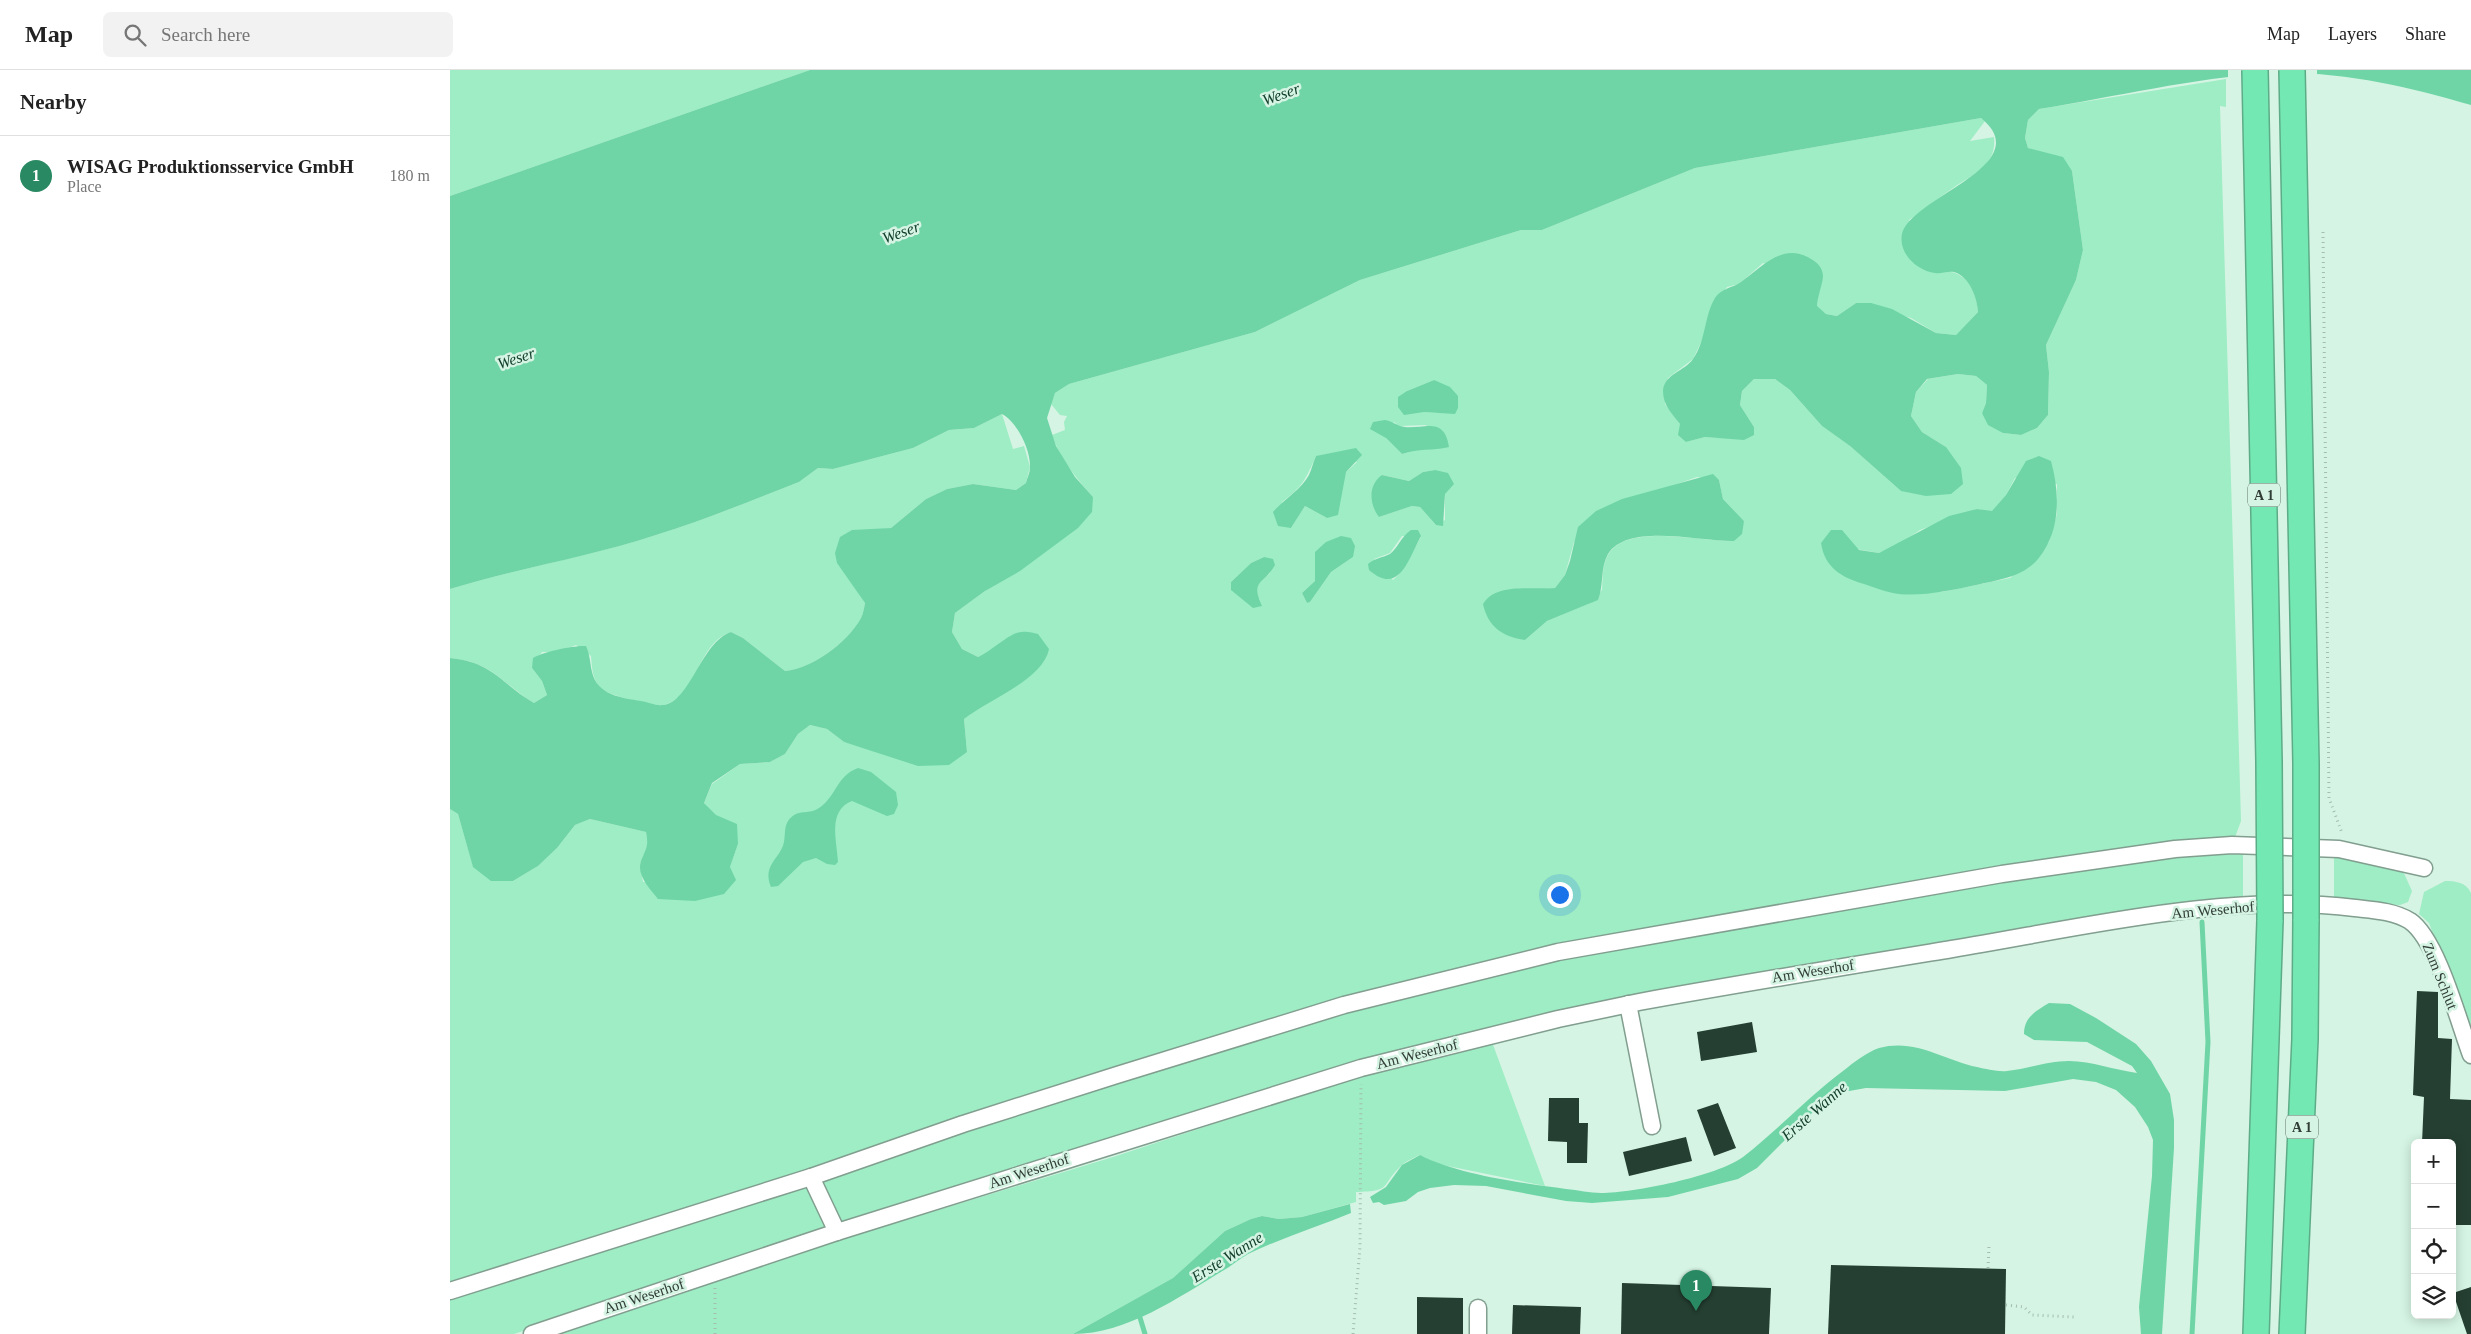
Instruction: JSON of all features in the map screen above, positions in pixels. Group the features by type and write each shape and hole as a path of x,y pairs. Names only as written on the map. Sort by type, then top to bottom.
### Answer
{"highway":[{"name":"A 1","path":"2255,70 2270,761 2270,920 2256,1334"},
{"name":"A 1","path":"2292,70 2306,763 2305,1039 2292,1334"}],"street":[{"path":"450,1291 811,1178 963,1124 1344,1005 1558,952 2002,874 2156,851 2232,845 2338,848 2424,868"},
{"name":"Am Weserhof","path":"532,1334 837,1232 1362,1068 1628,1004 2131,919 2239,906 2331,905"},
{"name":"Zum Schlut","path":"2331,905 2390,913 2408,920 2420,929 2433,951 2471,1055"},
{"path":"1628,1004 1652,1126"},
{"path":"811,1178 837,1232"},
{"path":"1478,1308 1478,1334"}],"path":[{"path":"2323,232 2329,798 2343,836 2353,851"},
{"path":"1353,1334 1360,1247 1362,1068"},
{"path":"1988,1268 1989,1246"},
{"path":"715,1334 716,1272"},
{"path":"2006,1305 2024,1307 2032,1315 2075,1317"}],"shaded area":[{"path":"450,70 810,70 450,196"},
{"path":"2226,79 2226,107 2220,106 2241,821 2234,840 2243,852 2243,901 1567,1012 713,1268 514,1334 450,1334 450,809 458,814 473,866 513,881 538,866 557,848 575,825 590,819 646,832 649,845 640,864 643,882 730,867 738,844 704,803 712,784 740,764 770,762 785,754 798,734 810,725 827,729 844,742 880,752 967,752 964,719 977,708 1005,639 989,653 978,657 962,649 952,632 955,613 985,591 1093,497 1064,460 1052,435 1065,430 1064,422 1067,416 1060,415 1051,404 1055,393 1069,384 1255,332 1360,280 1521,230 1542,230 1695,168 1981,118 1985,121 1970,141 1994,137 1994,147 1988,162 1976,173 1909,220 1935,273 1950,272 1961,276 1969,284 1975,295 1978,312 1956,335 1936,333 1911,318 1856,303 1837,316 1826,314 1816,306 1818,289 1823,278 1763,263 1739,284 1727,287 1710,311 1704,336 1693,359 1668,378 1665,404 1680,424 1686,442 1705,437 1724,438 1754,427 1740,405 1742,391 1754,379 1775,379 1790,390 1822,426 1850,446 1901,491 1946,447 1922,432 1911,416 1916,392 1928,379 1958,374 1976,376 1987,385 1986,403 1982,413 2003,433 2021,435 2037,428 2048,415 2049,372 2046,345 2076,280 2083,250 2072,171 2043,153 2028,148 2025,138 2028,120 2039,109","holes":["1434,380 1455,413 1424,412 1407,391","1394,422 1399,426 1426,425 1438,449 1423,448 1402,454 1386,438","1316,456 1357,462 1346,472 1327,518 1305,506 1291,528 1282,502 1299,487","1435,470 1445,493 1445,520 1436,525 1420,507 1412,506 1379,517 1382,475 1409,481 1423,472","1697,477 1719,480 1723,499 1744,521 1734,541 1647,536 1630,539 1617,545 1608,555 1605,563 1602,590 1588,604 1547,621 1525,640 1529,590 1555,588 1565,575 1574,542 1651,493","2015,478 2057,484 2057,514 2049,542 2010,578 1942,592 1821,543 1879,553 1899,544 1920,530 1977,509 1992,512 2006,495","1402,536 1421,537 1400,573 1393,580 1374,559 1390,553","1315,552 1353,557 1331,572 1310,602 1307,603 1302,593 1315,581","1264,557 1270,573 1257,585 1255,593 1260,600 1231,582 1251,563"]},
{"path":"1002,414 1013,449 1024,446 1030,467 1026,483 1016,490 973,484 947,489 926,499 891,528 872,530 853,584 865,603 861,618 838,645 818,660 807,665 785,671 743,638 731,632 714,643 680,696 667,704 657,705 621,697 605,691 598,685 594,677 591,656 576,645 558,652 542,652 532,668 542,681 547,695 534,703 487,669 465,660 450,658 450,589 605,550 656,535 799,482 818,468 833,469 913,448 949,430 974,428"},
{"path":"2334,853 2402,869 2412,891 2408,902 2400,905 2334,902"},
{"path":"2445,881 2463,884 2471,893 2471,1035 2429,923 2419,914 2424,892"},
{"path":"1492,1042 1545,1186 1438,1164 1419,1155 1402,1165 1381,1189 1356,1192 1356,1202 1302,1217 1279,1219 1262,1216 1225,1231 1173,1278 1073,1334 549,1334 701,1282 1113,1157 1357,1077"}],"water":[{"name":"Weser","path":"810,70 2471,70 2471,105 2371,81 2320,74 2269,73 2241,75 2154,88 2039,109 2028,120 2025,138 2028,148 2063,157 2072,171 2083,250 2076,280 2046,345 2049,372 2048,415 2037,428 2021,435 2003,433 1988,425 1982,413 1986,403 1987,385 1976,376 1958,374 1927,379 1916,392 1911,416 1922,432 1946,447 1961,468 1963,484 1951,494 1926,496 1901,491 1850,446 1822,426 1790,390 1775,379 1754,379 1742,391 1740,405 1754,427 1754,435 1744,440 1705,437 1686,442 1678,435 1680,424 1666,405 1663,391 1667,381 1689,363 1697,352 1711,305 1715,298 1724,290 1738,284 1773,258 1791,253 1801,254 1820,266 1823,277 1817,306 1826,314 1837,316 1856,303 1871,303 1892,309 1936,333 1956,335 1978,312 1972,289 1964,278 1954,272 1928,272 1916,265 1910,260 1903,248 1902,234 1910,220 1984,166 1994,151 1995,135 1981,118 1695,168 1542,230 1521,230 1360,280 1255,332 1069,384 1055,393 1047,418 1056,446 1075,477 1093,497 1092,512 1078,528 1020,571 985,591 955,613 952,632 962,649 978,657 1012,635 1024,632 1038,634 1049,649 1045,660 1037,670 1014,688 964,719 967,752 949,765 918,766 844,742 827,729 810,725 798,734 785,754 770,762 740,764 712,783 704,803 716,815 737,824 738,844 730,867 736,880 724,894 695,901 658,899 645,882 640,871 641,861 647,844 646,832 590,819 575,825 557,848 538,866 513,881 491,881 473,867 458,814 450,809 450,658 465,660 487,669 534,703 547,695 542,681 532,668 533,658 551,651 574,647 586,646 592,672 599,686 618,697 658,705 672,702 681,694 712,647 731,632 743,638 785,671 796,669 818,660 838,645 855,627 862,615 865,603 837,563 835,553 840,537 852,530 891,528 926,499 947,489 973,484 1016,490 1026,483 1030,472 1030,461 1026,445 1013,423 1002,414 974,428 949,430 913,448 833,469 818,468 799,482 710,516 631,543 450,589 450,196"},
{"path":"1434,380 1450,387 1458,396 1458,408 1455,414 1424,412 1404,415 1398,407 1398,397 1407,391"},
{"path":"1385,420 1400,426 1437,427 1442,430 1449,447 1402,454 1386,438 1370,429 1373,422"},
{"path":"1356,448 1362,455 1346,472 1338,515 1327,518 1305,506 1291,528 1278,526 1273,512 1306,480 1316,456"},
{"path":"2039,456 2051,461 2057,499 2055,524 2046,548 2038,559 2018,574 1946,591 1912,595 1893,593 1848,578 1835,570 1826,559 1821,543 1831,530 1842,530 1859,550 1879,553 1949,516 1977,509 1992,511 2006,495 2026,461"},
{"path":"1435,470 1448,473 1454,484 1445,494 1443,526 1436,525 1420,507 1412,506 1379,517 1372,501 1372,489 1377,479 1382,475 1409,481 1423,472"},
{"path":"1713,474 1719,480 1723,499 1744,521 1742,534 1734,541 1666,536 1648,536 1632,539 1618,544 1608,554 1604,565 1598,600 1547,621 1525,640 1503,633 1489,619 1483,604 1496,592 1515,588 1555,588 1565,575 1578,527 1596,511 1622,499"},
{"path":"1411,530 1418,530 1421,536 1401,572 1395,577 1388,579 1379,577 1369,570 1368,564 1390,554"},
{"path":"1341,536 1351,538 1355,546 1353,557 1331,572 1310,602 1307,603 1302,593 1315,581 1315,552 1326,542"},
{"path":"1264,557 1273,559 1275,565 1258,587 1257,591 1262,606 1253,608 1231,590 1231,582 1251,563"},
{"path":"858,768 871,772 896,792 898,805 894,814 887,816 852,801 844,806 836,819 835,836 838,862 835,865 827,864 816,858 803,862 778,886 771,887 769,879 770,867 782,848 786,827 790,818 794,815 819,808 830,798 845,776"},
{"path":"2049,1003 2070,1004 2096,1018 2136,1044 2151,1061 2170,1094 2174,1120 2174,1148 2162,1334 2141,1334 2139,1307 2152,1176 2153,1140 2148,1127 2135,1107 2116,1090 2096,1082 2073,1079 2005,1091 1866,1088 1838,1093 1822,1103 1757,1168 1738,1179 1668,1197 1592,1203 1566,1201 1486,1186 1454,1185 1430,1188 1418,1192 1406,1201 1384,1205 1379,1202 1373,1203 1370,1197 1386,1187 1402,1165 1420,1155 1472,1173 1530,1184 1597,1193 1654,1187 1695,1177 1731,1164 1743,1157 1851,1065 1879,1048 1905,1046 1917,1048 1965,1064 1996,1071 2015,1070 2053,1062 2069,1061 2086,1062 2137,1073 2132,1066 2087,1042 2034,1040 2024,1034 2028,1019"},
{"path":"1350,1204 1351,1213 1248,1254 1154,1311 1114,1327 1094,1332 1073,1334 1173,1278 1225,1231 1262,1216 1279,1219 1302,1217"}],"pier":[{"path":"2228,70 2317,70 2317,76 2270,75 2228,81"}],"building":[{"path":"2417,991 2438,992 2438,1038 2452,1039 2450,1099 2471,1100 2471,1225 2456,1225 2456,1139 2422,1139 2424,1097 2413,1095"},
{"path":"1752,1022 1757,1052 1701,1061 1697,1032"},
{"path":"1549,1098 1579,1098 1579,1123 1588,1123 1587,1163 1567,1163 1567,1142 1548,1141"},
{"path":"1718,1103 1736,1148 1714,1156 1697,1110"},
{"path":"1686,1137 1692,1161 1629,1176 1623,1152"},
{"path":"1831,1265 2006,1269 2005,1334 1828,1334"},
{"path":"1622,1283 1771,1288 1769,1334 1621,1334"},
{"path":"2471,1287 2471,1334 2467,1334 2456,1302 2456,1292"},
{"path":"1417,1297 1463,1298 1463,1334 1417,1334"},
{"path":"1513,1305 1581,1307 1580,1334 1512,1334"}],"waterway":[{"path":"2192,1334 2208,1042 2202,922"},
{"name":"Erste Wanne","path":"1138,1311 1145,1334"}],"place":[{"name":"WISAG Produktionsservice GmbH","path":"1696,1311"}]}
